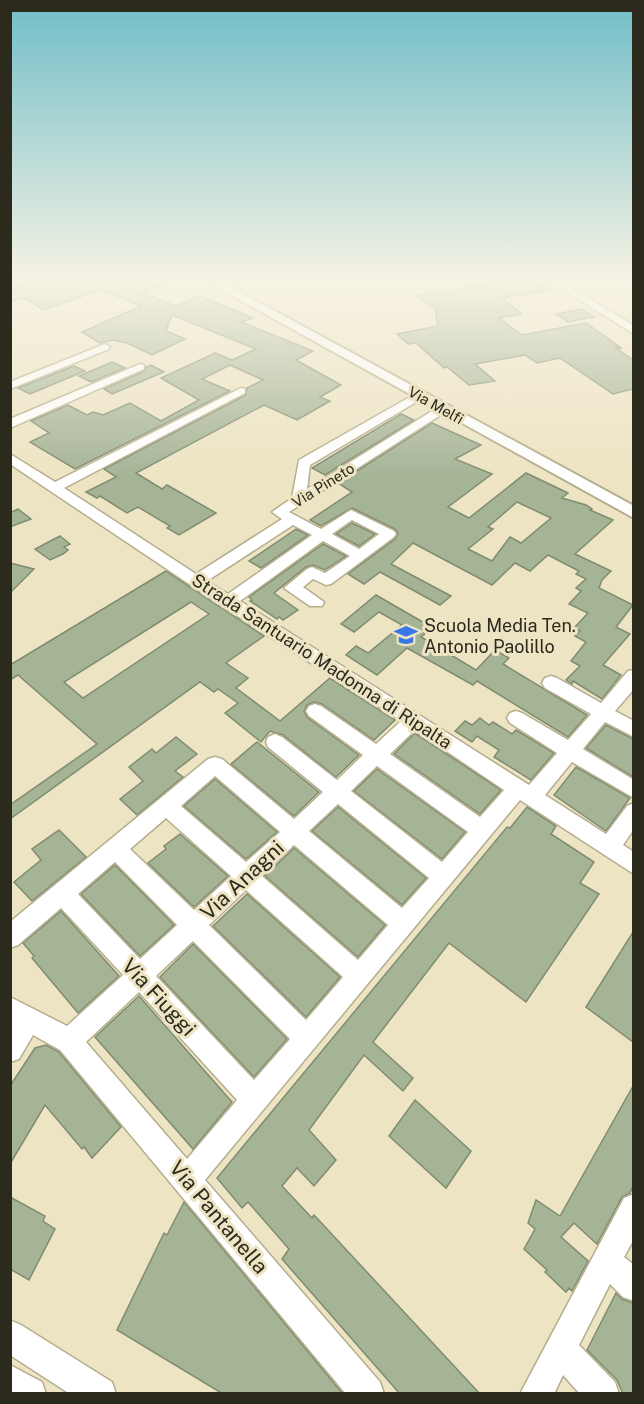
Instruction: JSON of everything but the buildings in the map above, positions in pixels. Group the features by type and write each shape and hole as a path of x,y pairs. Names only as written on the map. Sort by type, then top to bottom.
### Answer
{"main road":[{"name":"Via Melfi","path":"326,345 633,513"}],"street":[{"path":"10,386 105,347"},
{"path":"10,424 140,367"},
{"path":"56,487 241,391"},
{"path":"298,501 304,463 419,396"},
{"name":"Via Pineto","path":"196,581 292,519 279,512 444,409"},
{"name":"Strada Santuario Madonna di Ripalta","path":"10,458 633,864"},
{"path":"228,602 351,514 389,534 326,580 312,572 292,588 316,602"},
{"path":"292,519 360,555"},
{"path":"188,1179 482,830 570,751 633,676"},
{"path":"551,683 633,730"},
{"path":"315,711 482,830"},
{"path":"516,718 633,790"},
{"name":"Via Anagni","path":"69,1041 414,720"},
{"path":"275,742 443,876"},
{"path":"10,937 215,765 403,923"},
{"path":"167,806 359,976"},
{"path":"609,847 633,812"},
{"path":"116,849 307,1038"},
{"name":"Via Fiuggi","path":"62,894 255,1100"},
{"path":"10,1050 20,1014 69,1041"},
{"name":"Via Pantanella","path":"69,1041 368,1394"},
{"path":"536,1394 633,1208"},
{"path":"606,1260 633,1286"},
{"path":"10,1336 100,1394"},
{"path":"560,1349 603,1394"},
{"path":"10,1381 30,1394"}],"place":[{"name":"Scuola Media Ten. Antonio Paolillo","path":"406,635"}]}
